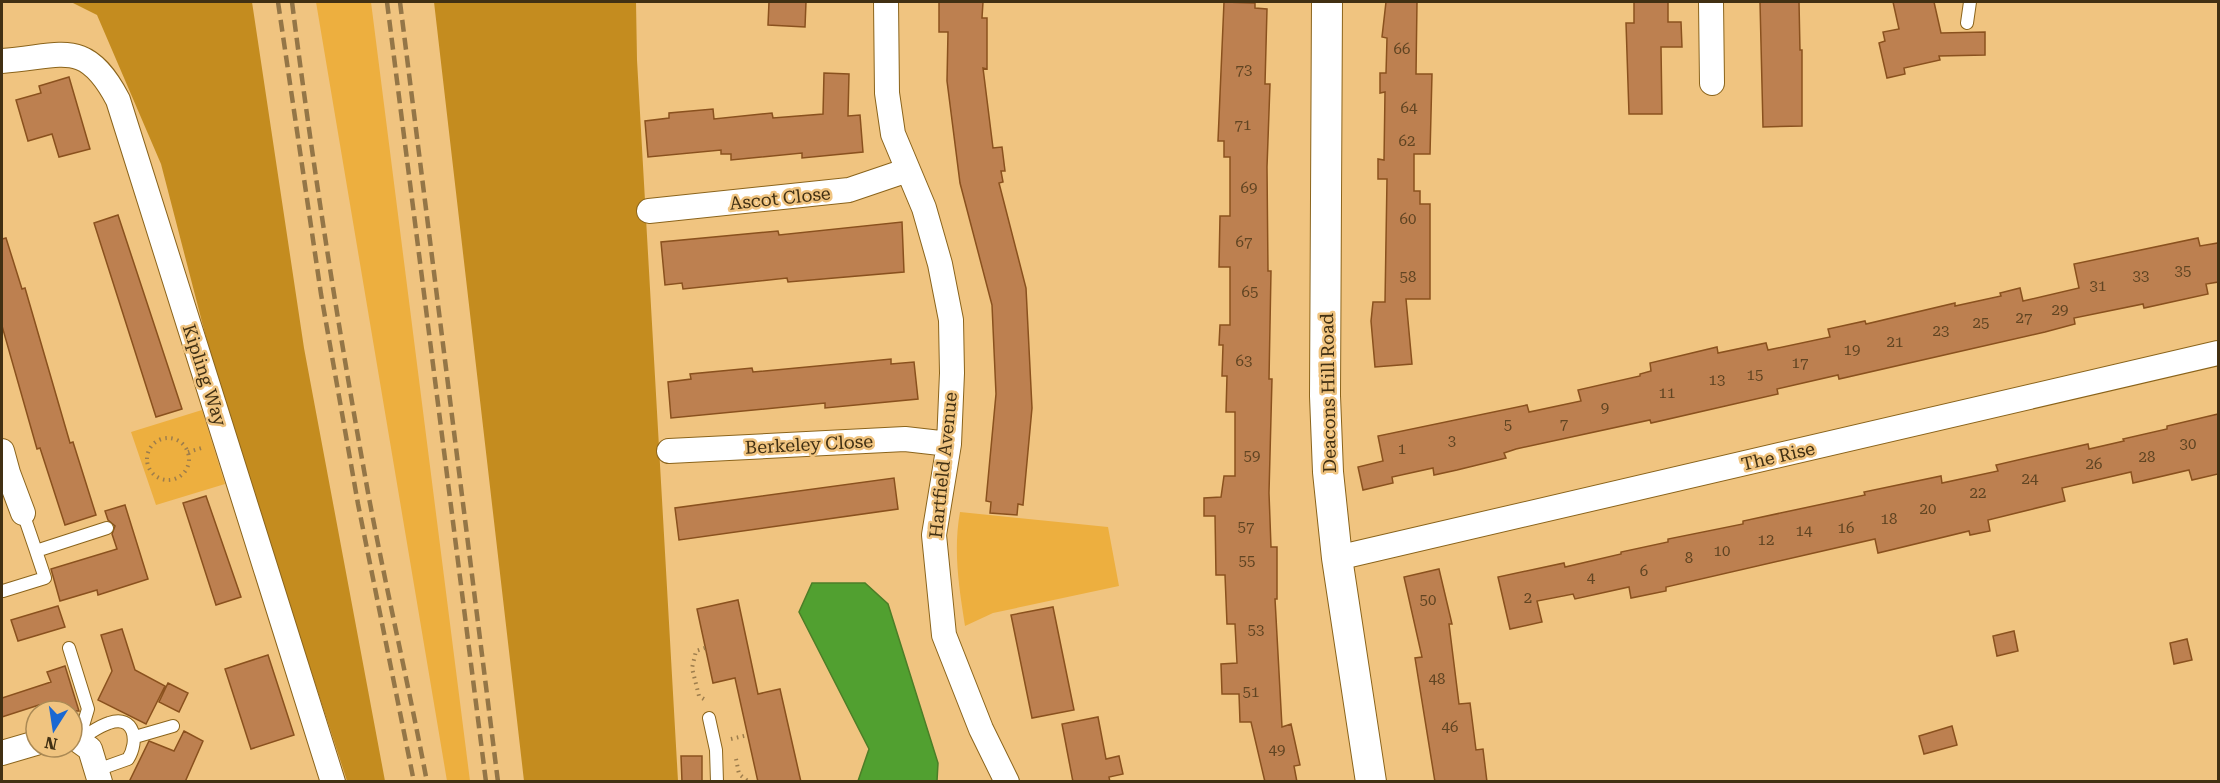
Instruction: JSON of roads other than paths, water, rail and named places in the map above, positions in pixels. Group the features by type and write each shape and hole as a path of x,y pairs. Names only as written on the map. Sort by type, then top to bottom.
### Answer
{"street":[{"name":"Hartfield Avenue","path":"886,2 887,93 893,134 924,208 940,264 951,320 952,373 949,444 934,535 944,635 981,729 1007,782"},
{"name":"Deacons Hill Road","path":"1327,2 1325,396 1328,472 1337,558 1371,782"},
{"path":"1711,2 1712,83"},
{"name":"Kipling Way","path":"2,61 71,53 89,61 105,76 118,100 333,782"},
{"name":"Ascot Close","path":"649,211 849,190 908,170"},
{"name":"The Rise","path":"1337,558 2218,353"},
{"name":"Berkeley Close","path":"669,451 905,439 949,444"},
{"path":"4,466 23,513"},
{"path":"84,744 90,749 98,776"},
{"path":"2,753 24,747"}],"lane":[{"path":"1967,23 1970,2"},
{"path":"3,591 45,578 23,513"},
{"path":"36,551 107,528"},
{"path":"69,648 88,709 84,719"},
{"path":"709,718 716,750 717,782"},
{"path":"84,734 111,722 123,723 133,730 134,750 128,759 98,776"},
{"path":"135,736 173,726"}],"railway":[{"path":"278,2 321,294 358,504 414,782"},
{"path":"292,2 318,188 358,436 427,782"},
{"path":"387,2 486,782"},
{"path":"400,2 498,782"}]}
